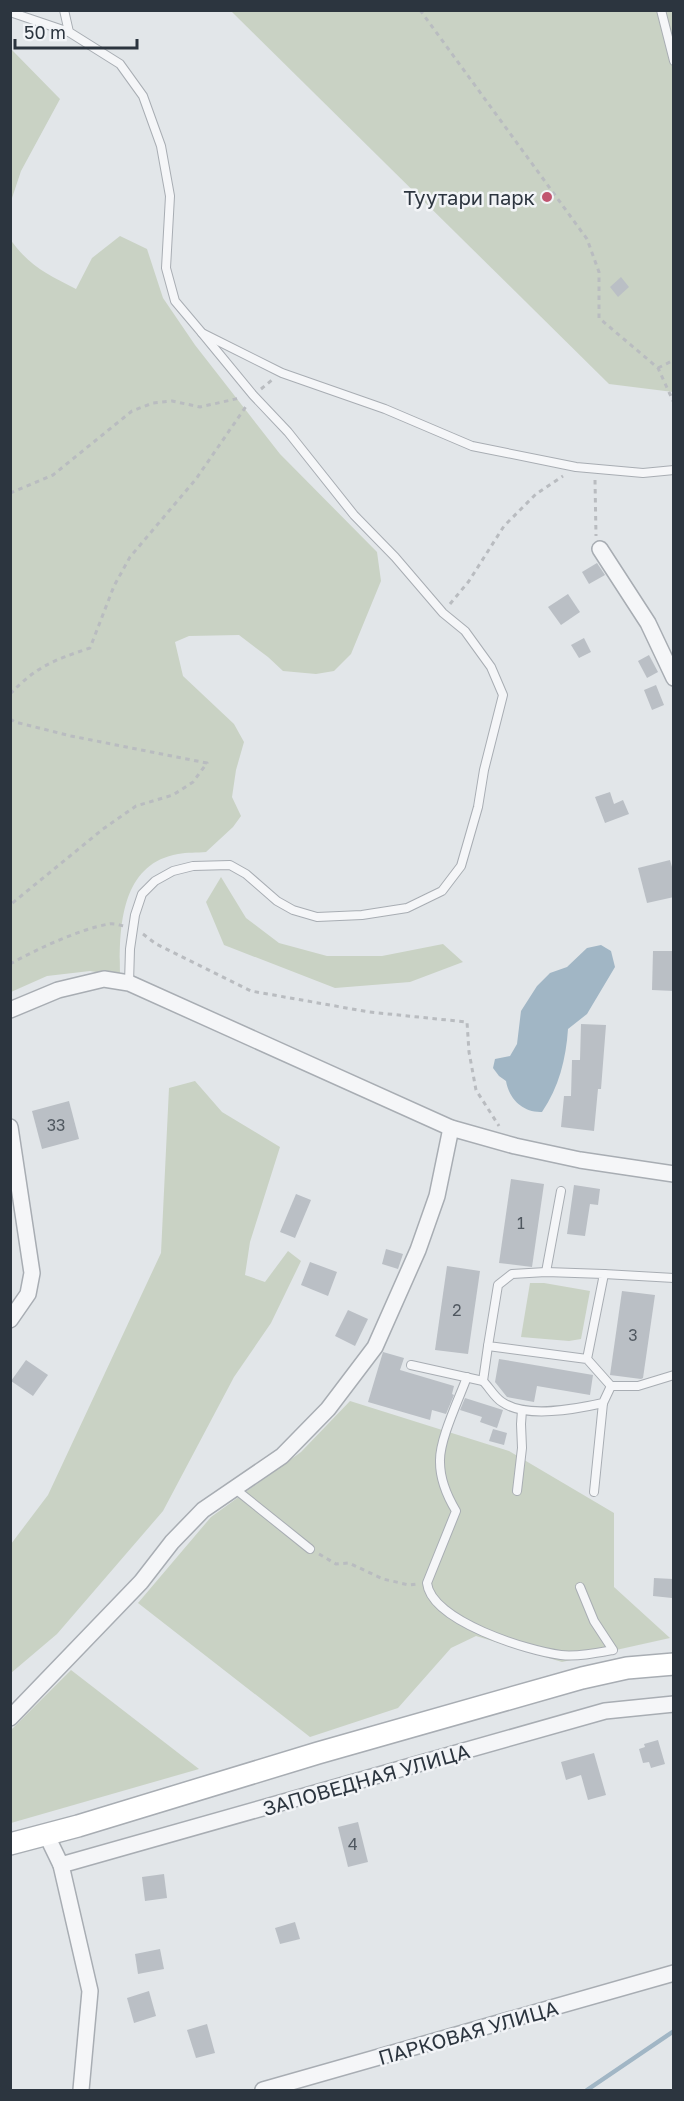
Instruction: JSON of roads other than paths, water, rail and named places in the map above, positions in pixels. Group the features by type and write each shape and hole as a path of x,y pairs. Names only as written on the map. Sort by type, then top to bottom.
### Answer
{"street":[{"path":"600,549 648,623 674,678"},
{"path":"10,1010 58,990 104,979 129,983 452,1128 514,1146 580,1160 674,1174"},
{"path":"10,1127 32,1273 28,1294 10,1320"},
{"path":"10,1718 141,1582 172,1542 203,1510 282,1456 328,1409 375,1347 418,1250 437,1196 452,1128"},
{"path":"10,1844 582,1678 627,1668 674,1665"},
{"name":"ЗАПОВЕДНАЯ УЛИЦА","path":"61,1865 605,1711 674,1704"},
{"path":"46,1834 61,1865 90,1991 81,2091"},
{"name":"ПАРКОВАЯ УЛИЦА","path":"262,2091 674,1972"}],"lane":[{"path":"64,10 69,32"},
{"path":"661,10 674,61"},
{"path":"10,12 69,32 120,64 143,96 161,146 170,196 166,268 175,301 253,395 288,432 354,514 443,613 465,631 491,667 503,695 484,770 478,807 461,866 442,891 407,908 362,915 317,916 293,910 277,901 246,874 230,865 193,866 172,871 155,881 142,894 133,928 129,983"},
{"path":"201,333 282,373 385,409 472,446 576,467 643,473 674,470"},
{"path":"546,1272 561,1191"},
{"path":"483,1381 498,1286 512,1274 546,1272 674,1278"},
{"path":"587,1359 603,1274"},
{"path":"488,1346 587,1359 611,1386 638,1386 674,1375"},
{"path":"411,1365 483,1381 502,1402 522,1410 570,1410 603,1403"},
{"path":"467,1377 448,1427 440,1461 446,1494 456,1511 427,1583 428,1591 436,1602 466,1625 512,1642 562,1655 612,1650 594,1621 580,1587"},
{"path":"594,1492 603,1403 611,1386"},
{"path":"517,1491 522,1448 522,1410"},
{"path":"234,1488 310,1549"}],"water":[{"path":"601,945 611,951 615,967 587,1014 568,1029 561,1072 542,1112 529,1110 518,1104 510,1094 506,1081 493,1068 495,1059 510,1056 517,1044 521,1011 537,986 550,973 567,967 587,948"}],"waterway":[{"path":"587,2090 674,2031"}],"place":[{"name":"Туутари парк","path":"547,197"}]}
